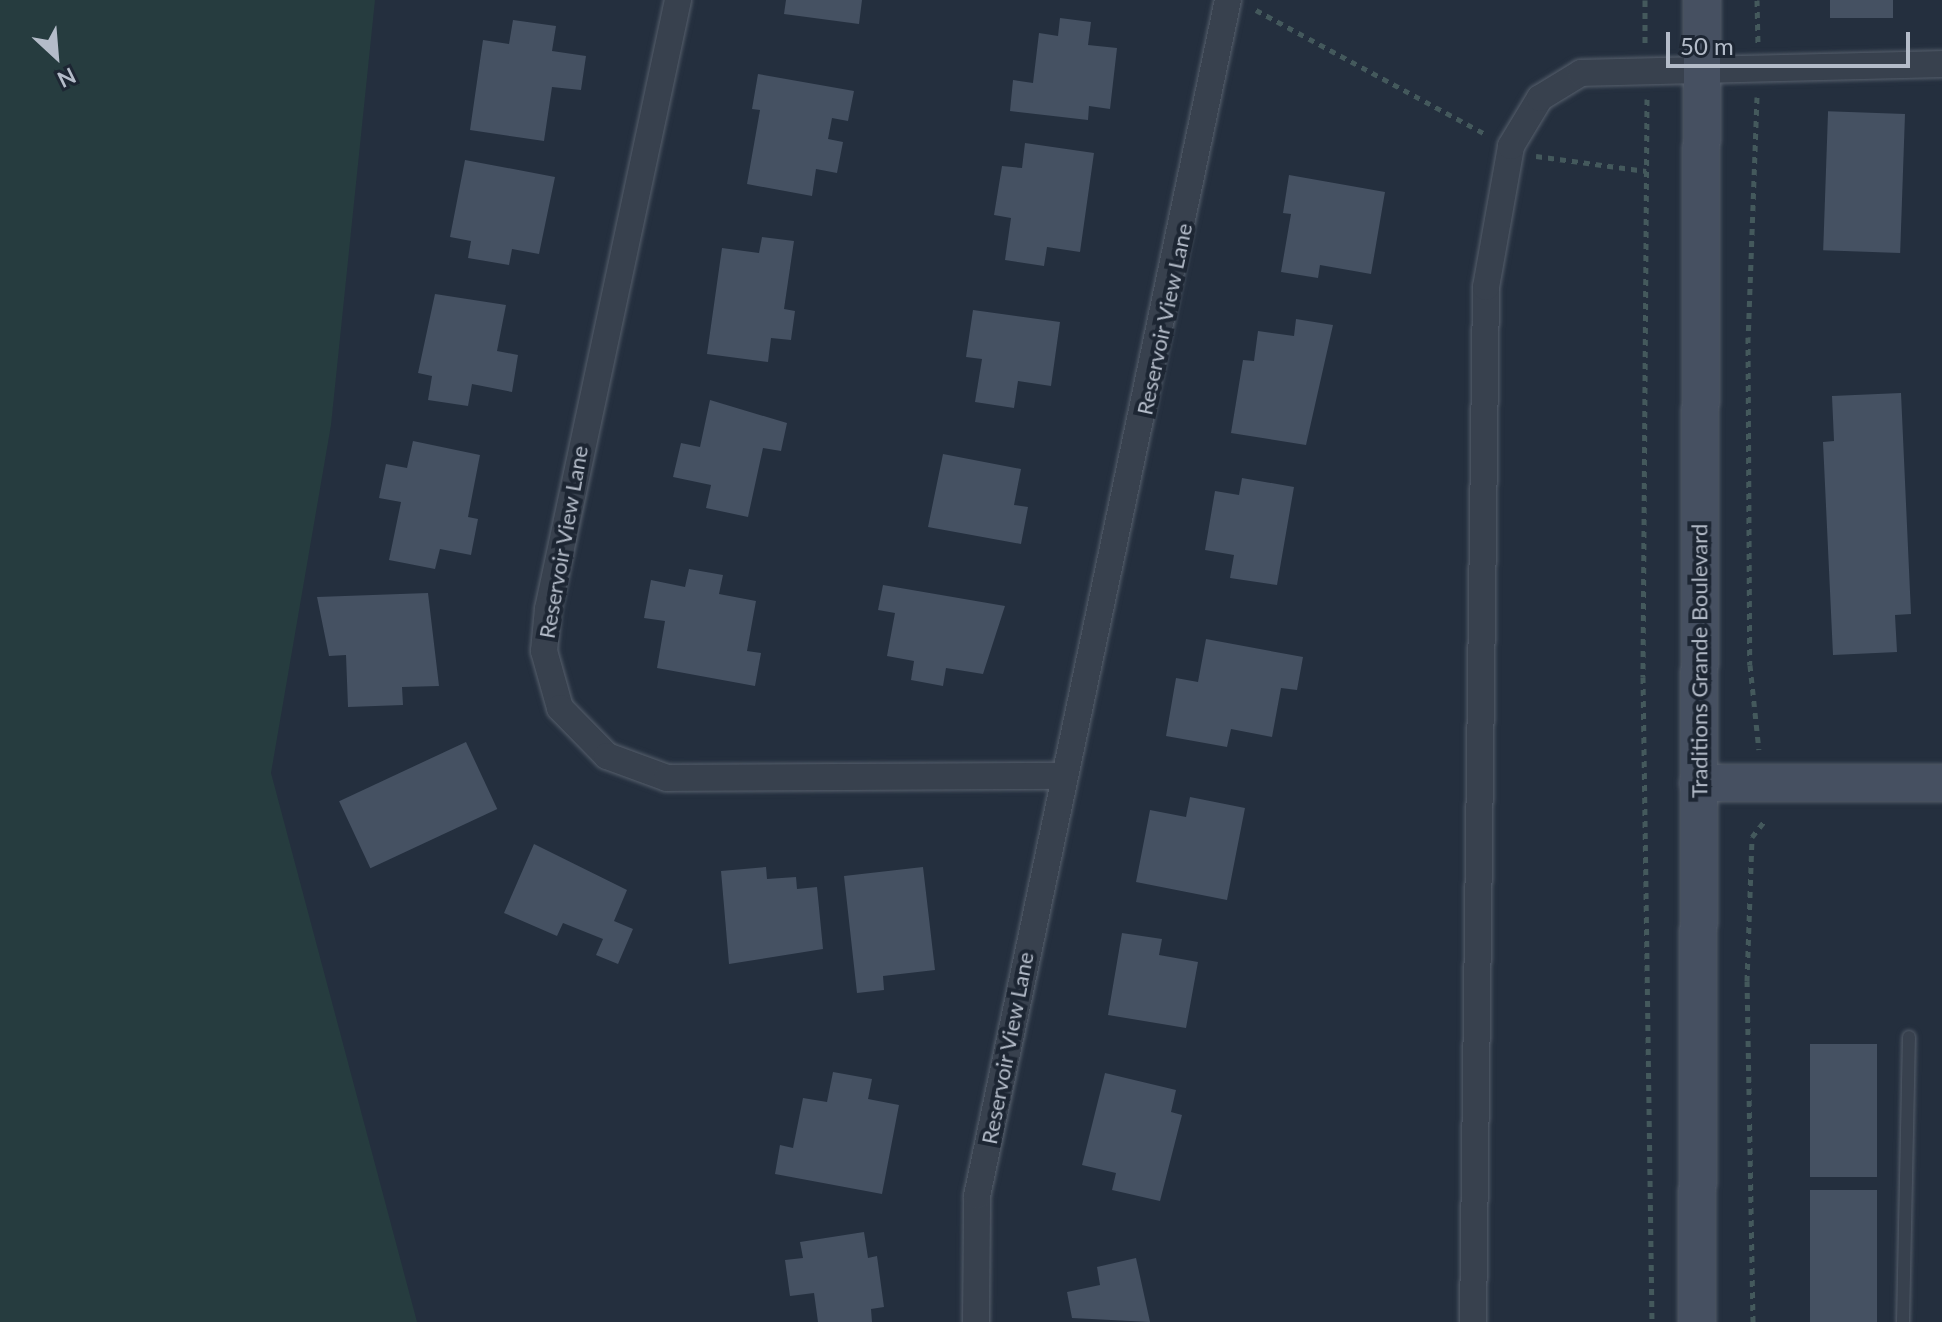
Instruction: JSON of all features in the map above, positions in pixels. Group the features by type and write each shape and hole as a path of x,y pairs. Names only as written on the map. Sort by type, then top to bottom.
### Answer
{"main road":[{"name":"Traditions Grande Boulevard","path":"1697,1322 1702,0"},
{"path":"1698,783 1942,783"}],"street":[{"name":"Reservoir View Lane","path":"678,0 548,609 544,651 560,708 607,756 667,778 1062,776"},
{"name":"Reservoir View Lane","path":"976,1322 977,1196 1062,776 1238,3"},
{"path":"1473,1322 1486,287 1511,146 1540,98 1581,73 1700,67 1942,64"}],"lane":[{"path":"1903,1322 1909,1037"}],"path":[{"path":"1645,0 1645,53"},
{"path":"1757,0 1758,40"},
{"path":"1238,3 1492,138"},
{"path":"1647,93 1652,1322"},
{"path":"1757,93 1748,337 1750,665 1759,738"},
{"path":"1528,155 1646,171"},
{"path":"1753,1322 1752,837 1761,820 1781,814"}],"green space":[{"path":"0,0 375,0 331,425 271,773 417,1322 0,1322"}],"building":[{"path":"786,0 862,0 859,24 784,14"},
{"path":"1830,0 1893,0 1893,18 1830,18"},
{"path":"1060,18 1091,22 1088,45 1117,48 1110,109 1089,106 1088,120 1010,111 1013,80 1033,83 1039,33 1058,36"},
{"path":"513,20 556,26 552,51 586,56 581,90 552,87 544,141 470,130 483,40 509,44"},
{"path":"758,74 854,91 848,121 832,118 828,139 843,142 837,173 816,169 812,196 747,184 760,110 752,109"},
{"path":"1828,111 1905,114 1900,253 1823,250"},
{"path":"1025,143 1094,153 1080,252 1047,247 1044,266 1005,260 1011,218 994,215 1002,166 1022,168"},
{"path":"465,160 555,177 539,254 512,249 509,265 468,258 471,241 450,237"},
{"path":"1289,175 1385,192 1371,274 1320,265 1318,278 1281,272 1291,214 1283,213"},
{"path":"762,237 794,241 784,309 795,311 791,340 771,338 768,362 707,354 722,248 759,253"},
{"path":"435,294 506,305 497,351 518,355 512,392 472,384 468,406 428,400 432,376 418,373"},
{"path":"973,310 1060,322 1051,386 1018,381 1014,408 975,402 982,359 966,357"},
{"path":"1296,319 1333,325 1306,445 1231,433 1243,360 1254,361 1258,331 1294,336"},
{"path":"1901,393 1911,614 1895,615 1897,652 1833,655 1823,442 1834,441 1832,396"},
{"path":"710,400 787,423 781,451 763,448 748,517 706,508 711,485 673,477 681,443 700,447"},
{"path":"413,441 480,455 468,517 478,519 471,555 440,549 435,569 389,560 401,502 379,498 386,464 407,468"},
{"path":"943,454 1021,469 1014,505 1028,507 1021,544 928,527"},
{"path":"1242,478 1294,487 1277,585 1230,578 1234,555 1205,550 1215,491 1239,495"},
{"path":"689,569 723,575 719,594 756,601 747,651 761,653 755,686 657,668 665,621 644,618 651,580 685,587"},
{"path":"883,585 1005,606 983,674 946,668 943,686 911,680 914,661 887,656 895,613 878,610"},
{"path":"428,593 439,686 402,687 403,705 348,707 346,655 329,656 317,597"},
{"path":"1206,639 1303,657 1297,690 1281,688 1272,737 1231,729 1227,747 1166,736 1176,678 1198,682"},
{"path":"466,742 497,809 370,868 339,801"},
{"path":"1190,797 1245,808 1227,900 1136,882 1150,810 1186,817"},
{"path":"534,844 627,890 614,921 633,929 618,964 596,955 603,939 563,923 557,936 504,913"},
{"path":"766,867 767,879 796,877 797,889 817,887 823,949 729,964 721,871"},
{"path":"923,867 935,970 883,976 884,990 857,993 844,876"},
{"path":"1122,933 1162,939 1159,955 1198,962 1186,1028 1108,1015"},
{"path":"1810,1044 1877,1044 1877,1177 1810,1177"},
{"path":"833,1072 872,1079 868,1099 899,1105 882,1194 775,1174 780,1145 793,1148 803,1098 827,1102"},
{"path":"1105,1073 1176,1090 1171,1112 1182,1115 1160,1201 1112,1190 1116,1173 1082,1165"},
{"path":"1810,1190 1877,1190 1877,1322 1810,1322"},
{"path":"864,1232 868,1258 877,1256 884,1307 871,1309 872,1322 818,1322 814,1293 790,1296 785,1260 803,1258 800,1242"},
{"path":"1136,1258 1150,1322 1072,1318 1067,1292 1100,1285 1097,1267"}]}
